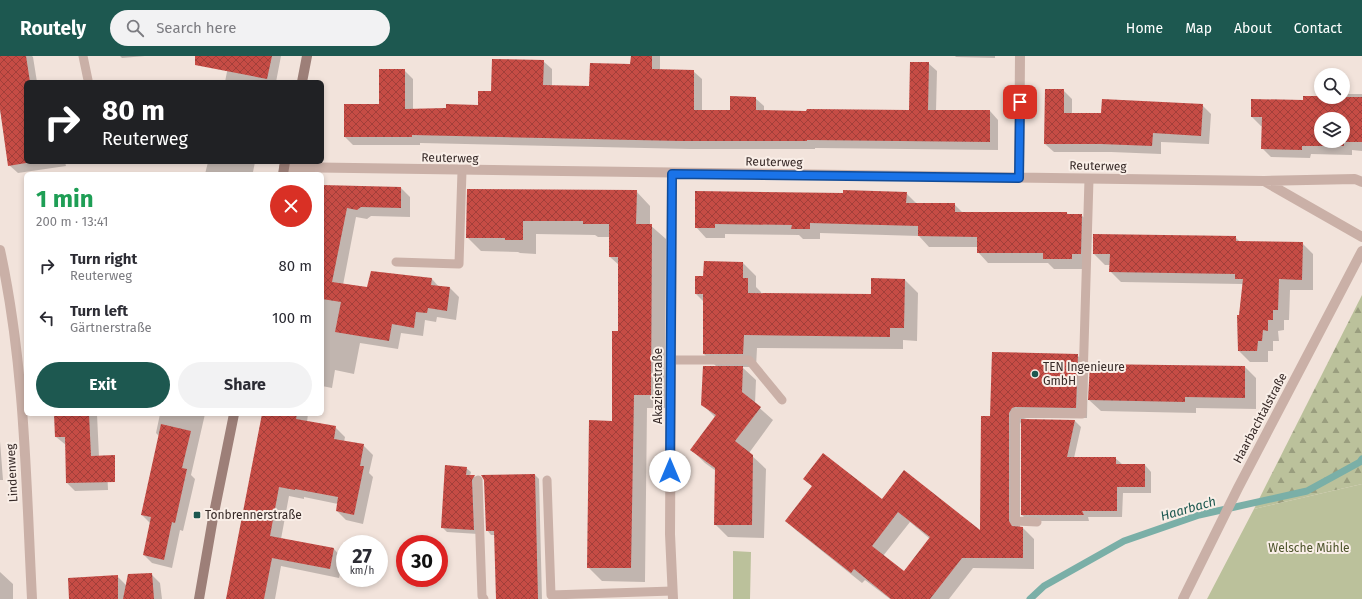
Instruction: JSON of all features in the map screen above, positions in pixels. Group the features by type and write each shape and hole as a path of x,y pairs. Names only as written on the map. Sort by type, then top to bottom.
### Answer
{"main road":[{"path":"302,80 307,56"},
{"path":"199,599 213,518 234,416"}],"street":[{"path":"1019,178 1020,56"},
{"name":"Reuterweg","path":"284,168 1264,181 1355,179 1362,182"},
{"name":"Akazienstraße","path":"672,174 670,534 672,595"},
{"name":"Reuterweg","path":"1264,181 1362,237"},
{"name":"Lindenweg","path":"0,250 16,342 21,394 32,599"},
{"name":"Haarbachtalstraße","path":"1183,599 1238,488 1362,251"}],"lane":[{"path":"83,56 88,80"},
{"path":"396,262 459,264 462,171"},
{"path":"1037,522 1015,521 1015,413 1082,414 1089,179"},
{"path":"671,360 749,360 782,400"},
{"path":"478,480 482,596 484,599"},
{"path":"547,480 551,594 672,595"}],"green space":[{"path":"1362,295 1362,484 1254,509"},
{"name":"Welsche Mühle","path":"1362,484 1362,599 1207,599 1254,509"},
{"path":"733,551 751,552 750,599 733,599"}],"building":[{"path":"0,56 26,56 30,80 24,80 24,163 8,166 0,109"},
{"path":"195,56 272,56 267,79 195,65"},
{"path":"631,56 652,56 652,69 694,70 694,110 730,110 730,96 756,97 756,110 909,110 910,62 929,62 928,110 990,110 990,142 807,140 681,141 412,135 412,137 344,137 344,104 379,104 379,69 405,69 405,109 446,108 446,104 478,105 478,91 491,91 492,59 544,60 543,85 589,86 590,63 630,64"},
{"path":"1045,89 1064,89 1064,113 1101,113 1102,99 1203,104 1201,136 1153,133 1152,146 1044,144"},
{"path":"1303,96 1314,96 1314,104 1350,104 1350,97 1362,97 1362,142 1350,142 1350,112 1314,112 1314,146 1302,146 1302,150 1261,149 1262,117 1251,117 1251,99 1303,100"},
{"path":"324,185 401,187 401,208 361,207 357,210 347,208 332,282 367,287 371,271 432,278 431,285 450,287 447,311 428,308 427,313 416,312 414,328 392,324 389,341 335,332 341,302 324,299"},
{"path":"467,189 637,190 636,224 652,224 651,395 634,395 631,568 587,568 589,420 612,421 612,331 618,331 618,257 609,257 609,224 583,224 583,221 523,221 523,240 505,240 505,238 466,238"},
{"path":"843,190 907,192 906,203 955,203 955,212 1067,212 1067,214 1082,214 1081,254 1072,254 1072,259 1043,259 1043,253 977,253 977,237 918,236 918,226 810,223 810,229 791,229 792,225 715,224 715,228 695,228 695,191 843,193"},
{"path":"1093,234 1236,236 1236,241 1303,242 1302,280 1279,279 1278,310 1273,310 1273,320 1268,320 1268,331 1263,330 1262,341 1258,341 1257,351 1238,351 1237,315 1239,315 1243,279 1235,279 1235,274 1109,272 1110,254 1093,254"},
{"path":"704,261 743,262 743,278 748,278 748,293 871,294 871,278 905,279 904,328 890,328 890,337 744,335 743,354 703,354 703,294 695,294 695,276 703,276"},
{"path":"992,352 1078,354 1076,408 1015,407 1012,408 1009,413 1009,521 1012,526 1023,527 1023,558 962,558 930,599 891,599 854,569 851,573 785,521 812,486 803,479 823,453 882,499 904,470 980,530 981,416 990,416","holes":["898,512 930,537 904,571 872,546"]},
{"path":"1090,364 1245,366 1245,398 1185,397 1185,402 1088,400"},
{"path":"703,366 743,366 742,392 761,407 735,441 753,455 752,525 714,525 715,468 690,450 716,415 701,405"},
{"path":"54,416 89,416 91,456 115,455 115,482 66,483 65,437 55,437"},
{"path":"262,416 297,416 296,419 336,426 334,439 364,444 360,466 364,466 354,515 336,511 338,497 279,487 270,536 334,548 330,569 272,558 264,599 226,599"},
{"path":"1021,419 1075,420 1067,457 1116,457 1116,464 1145,464 1145,487 1117,487 1117,511 1082,511 1084,515 1021,515"},
{"path":"161,424 191,431 182,468 187,469 175,523 172,522 164,560 143,555 151,517 141,515"},
{"path":"445,465 467,467 466,475 475,475 472,480 474,530 441,528"},
{"path":"535,474 538,599 496,599 494,531 486,531 484,480 481,475"},
{"path":"152,573 154,599 123,599 128,574"},
{"path":"118,575 118,599 69,599 68,578"}],"waterway":[{"name":"Haarbach","path":"1030,599 1044,586 1124,541 1199,515 1307,491 1360,462 1362,459"}],"place":[{"name":"TEN Ingenieure GmbH","path":"1035,374"},
{"name":"Tonbrennerstraße","path":"197,515"}],"route":[{"path":"670,471 672,174 1019,178 1020,102"}]}
